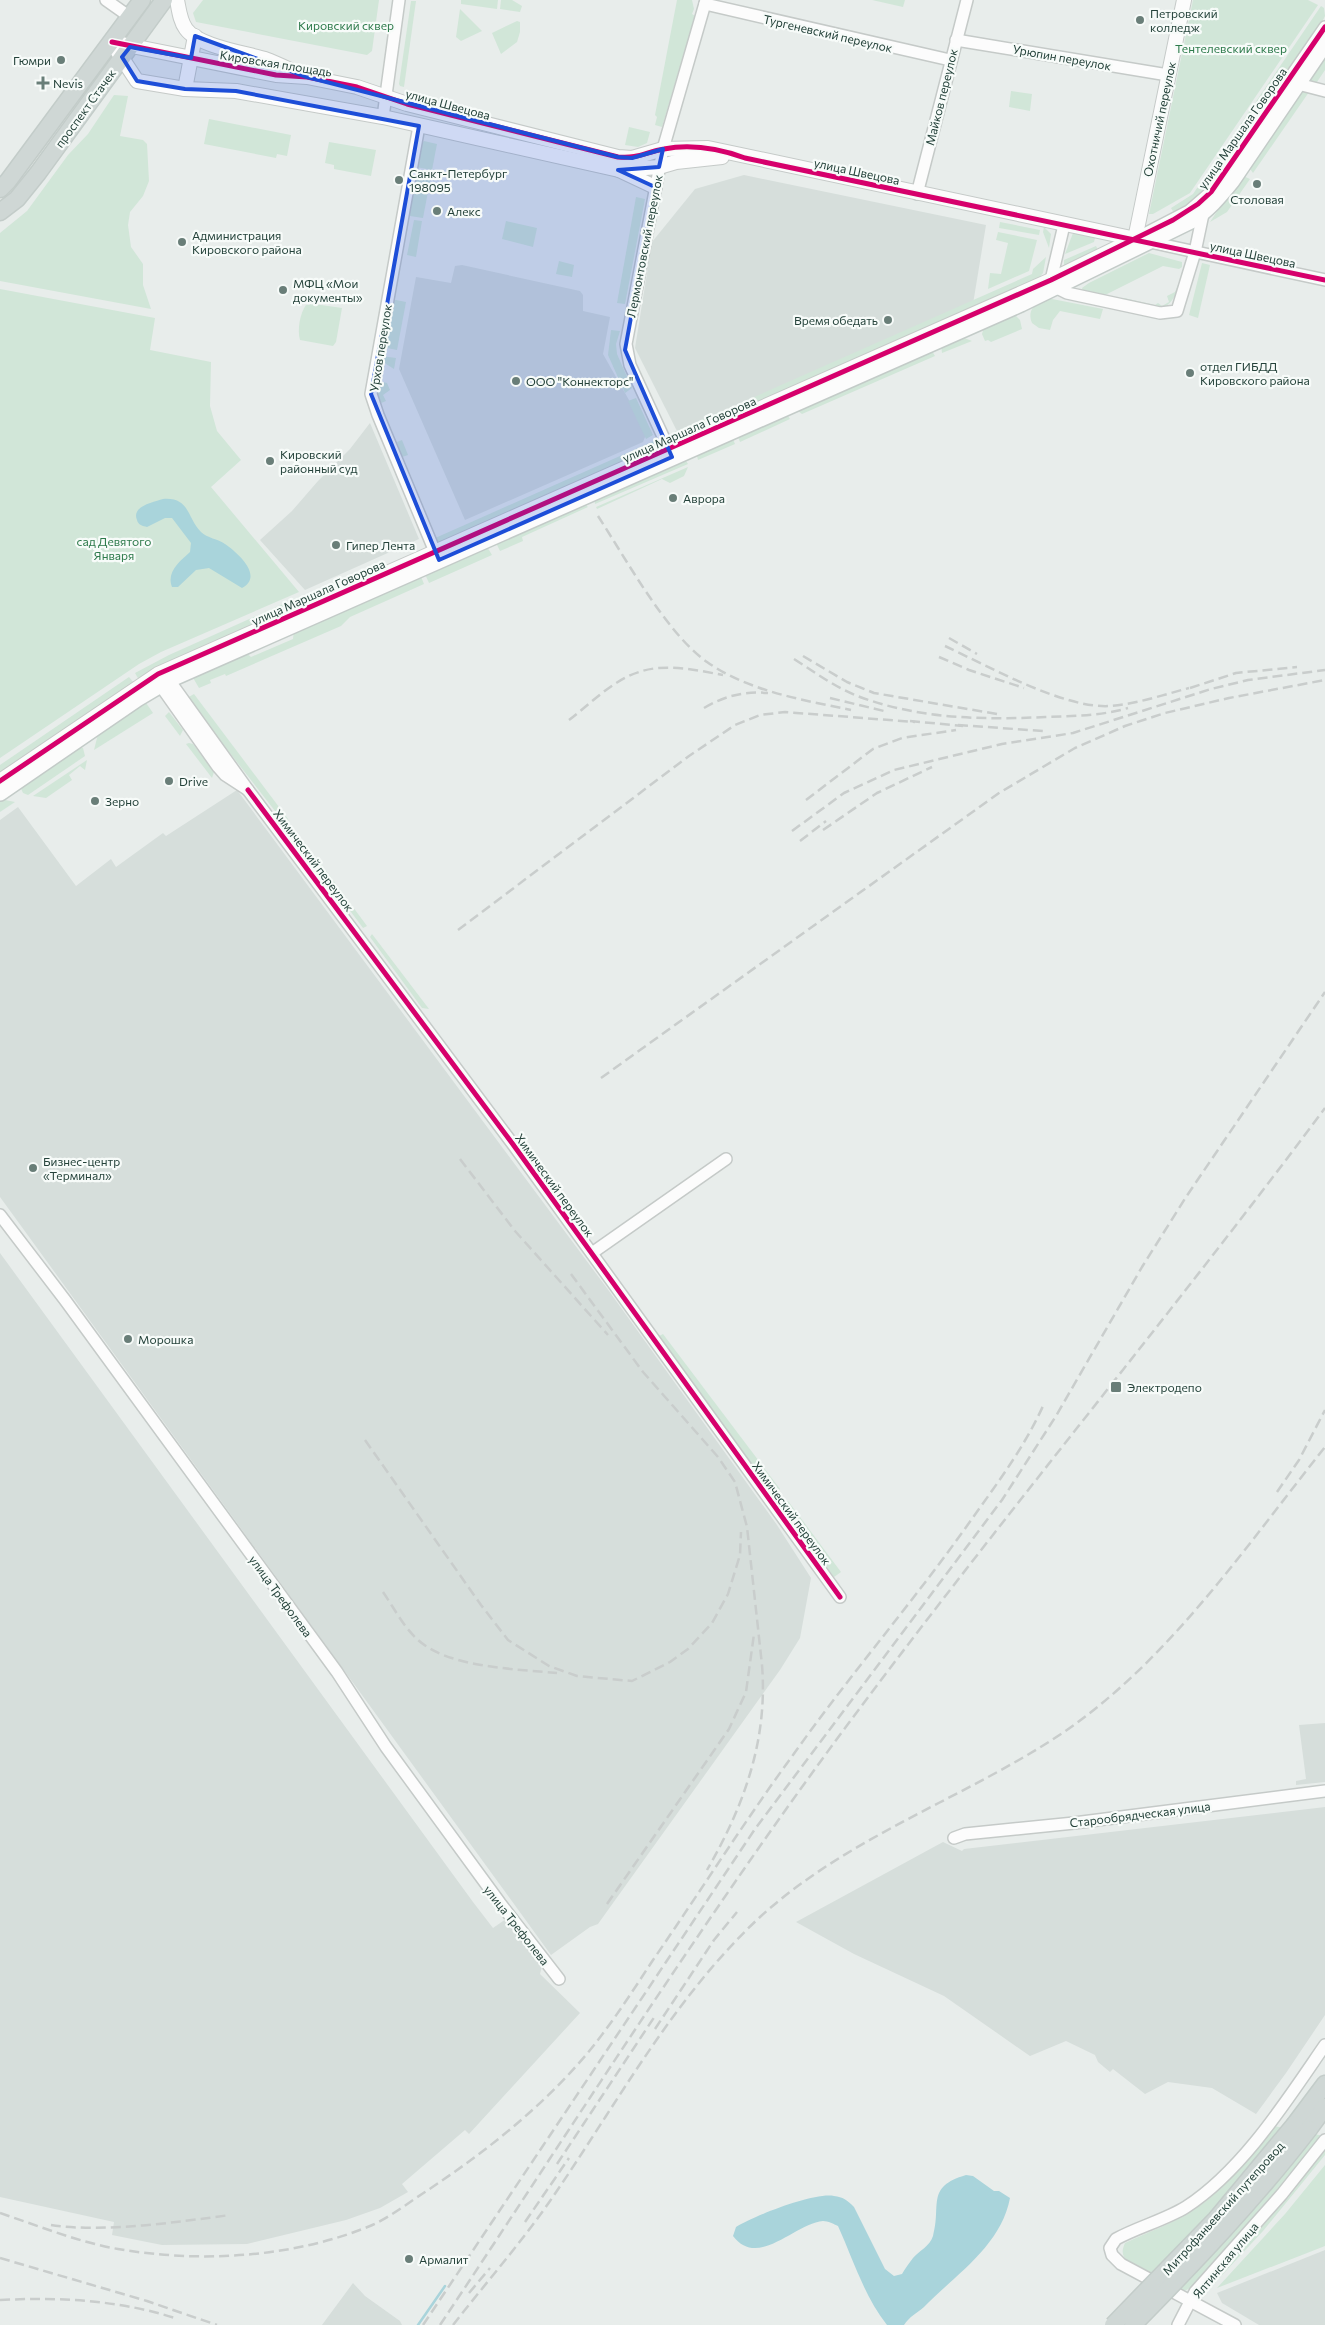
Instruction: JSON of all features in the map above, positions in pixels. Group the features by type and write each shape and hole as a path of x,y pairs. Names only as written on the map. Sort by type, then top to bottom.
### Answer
{"main road":[{"name":"проспект Стачек","path":"3,182 112,42 142,0"},
{"name":"проспект Стачек","path":"0,212 17,199 38,173 164,0"},
{"name":"улица Маршала Говорова","path":"0,793 162,680 436,556 1150,242 1203,214 1232,181 1294,81 1325,44"},
{"name":"Митрофаньевский путепровод","path":"1133,2325 1226,2229 1274,2174 1325,2084"},
{"name":"Митрофаньевский путепровод","path":"1113,2325 1205,2231 1302,2126 1325,2107"}],"street":[{"path":"106,0 130,17"},
{"path":"177,0 185,29 194,36 213,44 266,60 307,77"},
{"path":"383,117 399,0"},
{"name":"Майков переулок","path":"917,194 967,0"},
{"name":"Охотничий переулок","path":"1135,239 1184,0"},
{"name":"Тургеневский переулок","path":"706,2 950,60"},
{"name":"Лермонтовский переулок","path":"670,453 625,350 663,149 706,2"},
{"name":"улица Маршала Говорова","path":"1054,284 1189,211 1210,192 1294,81 1325,26"},
{"path":"185,90 194,36"},
{"name":"Урюпин переулок","path":"956,40 1168,75"},
{"name":"Кировская площадь","path":"112,42 126,52 191,58 276,75 307,77 357,87 386,98"},
{"name":"улица Швецова","path":"126,52 137,82 185,90 236,92 383,117 619,170 659,167 676,162 710,157 745,158"},
{"path":"1294,81 1325,91"},
{"name":"улица Швецова","path":"386,98 618,157 632,158 663,149 708,148 745,158 1325,280"},
{"name":"Урхов переулок","path":"420,126 371,394 436,556"},
{"path":"619,170 655,187"},
{"path":"1064,225 1054,284 1068,293 1160,313 1177,311 1195,252 1203,214"},
{"name":"улица Маршала Говорова","path":"0,781 162,680"},
{"name":"Химический переулок","path":"162,680 218,767 225,775 248,790 592,1253 840,1597"},
{"path":"592,1253 726,1159"},
{"name":"улица Трефолева","path":"0,1215 65,1300 339,1675 386,1747 500,1903 559,1979"},
{"name":"Старообрядческая улица","path":"954,1838 966,1834 1083,1822 1325,1791"},
{"name":"Ялтинская улица","path":"1325,2045 1253,2142 1220,2179 1196,2200 1183,2208 1116,2239 1110,2248 1112,2255 1121,2264 1191,2301 1202,2283 1282,2194 1325,2140"},
{"path":"1178,2325 1191,2301 1235,2325"}],"highlighted area":[{"path":"195,36 307,77 618,157 632,158 663,149 659,167 618,170 655,187 625,350 672,457 439,560 371,394 419,126 236,91 185,89 137,81 122,57 130,47 191,58"}],"shaded area":[{"path":"744,175 986,225 973,304 679,435 635,348 652,242 695,189"},
{"path":"462,265 580,291 583,295 583,311 610,317 603,354 647,432 643,442 465,520 399,369 416,277 451,283 455,266"},
{"path":"370,423 419,539 305,590 260,540 292,511 318,481 350,449"},
{"path":"237,790 609,1291 777,1525 811,1578 800,1638 780,1670 598,1924 590,1927 551,1955 0,1197 0,820 18,807 76,886 111,859 116,867 163,833 166,836"},
{"path":"0,1253 473,1902 493,1928 506,1919 542,1966 540,1974 580,2013 469,2134 465,2130 402,2184 408,2192 380,2208 346,2220 247,2244 162,2245 112,2235 114,2222 0,2197"},
{"path":"1325,1723 1325,1782 1296,1785 1296,1781 1306,1779 1299,1725"},
{"path":"1325,1807 1325,2015 1256,2114 1212,2088 1168,2082 1145,2094 1113,2069 1110,2072 1098,2062 1095,2055 1066,2041 1030,2056 944,1996 854,1954 796,1922 943,1842 962,1851 964,1849"},
{"path":"1325,2250 1325,2325 1259,2325 1222,2303 1217,2293"},
{"path":"353,2283 365,2296 400,2321 402,2325 322,2325"}],"green space":[{"name":"Кировский сквер","path":"203,0 379,0 372,51 367,55 196,22 193,13"},
{"path":"461,0 498,0 497,9 461,4"},
{"path":"501,0 512,0 522,6 520,12 500,9"},
{"path":"677,0 692,0 694,9 692,14 695,16 662,127 655,125 657,117 655,115"},
{"path":"872,0 905,0 903,7"},
{"name":"Тентелевский сквер","path":"1193,0 1308,0 1318,5 1190,193 1153,214 1149,214"},
{"path":"411,1 416,1 404,87 399,84"},
{"path":"1321,6 1324,8 1325,16 1322,22 1207,189 1189,205 1174,213 1171,208 1193,194"},
{"path":"460,9 482,31 461,41 456,37"},
{"path":"517,21 520,22 520,32 517,42 501,54 492,33"},
{"path":"1325,53 1325,70 1315,85 1308,78"},
{"path":"1011,91 1032,94 1030,111 1009,107"},
{"path":"1299,91 1309,92 1253,173 1248,166"},
{"path":"114,95 128,96 120,136 143,140 147,144 149,181 143,196 130,212 128,225 131,247 143,264 143,285 151,309 0,281 0,233 27,211 68,155 88,134"},
{"path":"209,119 291,135 287,156 277,154 276,158 204,144"},
{"path":"629,127 650,132 647,143 638,147 625,145"},
{"path":"424,141 437,144 432,170 416,167 421,144"},
{"path":"329,142 376,150 371,176 334,169 334,165 325,163"},
{"path":"415,175 431,176 423,218 410,216 408,213"},
{"path":"1241,175 1250,179 1227,212 1210,222"},
{"path":"636,197 645,199 625,304 617,303"},
{"path":"414,220 422,221 416,257 407,255"},
{"path":"506,221 537,228 533,247 502,239"},
{"path":"1000,222 1040,230 1039,235 999,228"},
{"path":"1044,227 1051,234 1049,248 1043,232"},
{"path":"998,232 1037,240 1029,271 988,289 990,273 1001,274 1008,243 996,240"},
{"path":"1073,233 1095,238 1094,242 1065,254"},
{"path":"1096,246 1099,252 1064,266 1064,260"},
{"path":"1149,253 1182,262 1182,267 1179,269 1163,266 1103,296 1083,291 1082,288 1089,283"},
{"path":"1046,257 1043,273 1039,278 748,408 743,402 1032,274 1033,269"},
{"path":"559,261 574,265 572,277 556,274"},
{"path":"1202,263 1210,265 1198,318 1189,315"},
{"path":"1180,280 1172,301 1166,306 1159,308 1122,300 1124,298 1155,305 1158,303 1162,306 1169,302 1167,296 1175,292"},
{"name":"сад Девятого Января","path":"0,289 155,318 150,350 211,362 210,406 217,431 241,460 211,487 299,592 161,652 139,664 0,758"},
{"path":"1047,298 1103,309 1100,319 1060,311 1053,320 1050,330 1039,328 1032,323 1031,311 1036,305"},
{"path":"391,299 406,302 397,350 382,347"},
{"path":"314,304 342,308 336,342 333,346 300,340 299,327 302,312 306,305"},
{"path":"1014,314 1020,320 1022,329 991,342 985,341 982,334 984,327"},
{"path":"611,330 620,331 616,344 617,354 632,388 625,393 608,355"},
{"path":"962,337 972,341 942,353 941,345"},
{"path":"932,351 935,356 802,414 797,410"},
{"path":"381,356 396,358 394,369 386,364"},
{"path":"383,382 387,383 390,390 383,395 386,401 381,403 377,398 380,385"},
{"path":"636,398 653,435 646,439 628,401"},
{"path":"722,411 725,418 675,440 670,434"},
{"path":"786,413 790,419 740,442 737,434"},
{"path":"732,437 735,444 698,460 696,452"},
{"path":"402,440 408,455 402,457 397,442"},
{"path":"656,440 656,448 440,543 433,539"},
{"path":"684,458 688,464 595,504 594,498"},
{"path":"688,467 684,476 670,483 662,479 597,509 596,507"},
{"path":"583,502 588,507 522,537 523,541 500,551 496,543"},
{"path":"486,545 492,555 429,583 424,572"},
{"path":"420,574 424,584 350,617 341,626 226,676 225,674 210,680 211,683 199,688 192,676 244,651 251,657 293,639 294,629"},
{"path":"301,596 304,604 139,680 135,673 169,655"},
{"path":"129,677 134,683 0,775 0,765"},
{"path":"194,694 288,819 289,823 282,820 187,698"},
{"path":"144,700 153,713 94,750 98,734"},
{"path":"169,712 183,730 180,736 165,716"},
{"path":"186,744 193,744 214,772 212,778"},
{"path":"78,746 83,748 85,756 28,795 23,793 20,786"},
{"path":"87,760 85,770 80,766 69,775 72,780 46,798 33,796"},
{"path":"0,799 15,802 0,812"},
{"path":"316,857 367,926 363,928 312,860"},
{"path":"372,934 429,1009 422,1008 370,937"},
{"path":"663,1334 780,1489 773,1494 659,1336"},
{"path":"788,1501 841,1572 834,1577 782,1506"},
{"path":"1274,2126 1324,2136 1280,2191 1195,2286 1184,2291 1129,2263 1123,2254 1125,2243 1178,2219 1207,2201 1238,2170"},
{"path":"1325,2148 1325,2155 1263,2231 1211,2287 1208,2284 1259,2229"},
{"path":"1325,2165 1325,2246 1217,2288 1285,2214"}],"water":[{"path":"163,499 178,501 187,509 201,532 222,542 236,553 250,571 248,583 242,588 209,568 196,570 178,587 172,587 172,572 178,563 190,552 191,543 172,518 165,518 147,527 138,523 136,515 137,511 144,505"},
{"path":"966,2175 973,2176 994,2191 999,2191 1010,2198 1005,2215 987,2245 904,2325 887,2325 879,2314 865,2290 838,2226 825,2221 812,2224 765,2247 754,2248 743,2245 733,2236 736,2227 770,2211 799,2201 825,2196 837,2196 845,2199 854,2207 885,2269 894,2276 902,2274 913,2258 932,2240 940,2191 953,2180"}],"waterway":[{"path":"418,2325 445,2286"}],"railway":[{"path":"598,516 662,615 692,649 707,662 723,672 758,687 795,698 851,710"},
{"path":"949,638 977,654"},
{"path":"945,646 1026,685 1071,701 1091,705 1110,706 1130,703 1189,688"},
{"path":"803,656 847,682 874,693 997,714"},
{"path":"939,657 969,670 1024,688"},
{"path":"794,659 834,685 860,697 906,710 929,714 975,718 1022,718 1087,715 1108,713 1128,708"},
{"path":"1190,688 1236,673 1297,667"},
{"path":"569,720 611,686 629,676 649,669 691,669 723,675"},
{"path":"792,831 844,793 894,770 1002,744 1073,733 1211,689 1248,680 1325,670"},
{"path":"601,1078 999,793 1075,748 1125,726 1165,713 1229,698 1325,680"},
{"path":"704,708 734,695 768,693"},
{"path":"830,698 884,711"},
{"path":"458,930 689,756 735,725 760,715 785,712 915,722"},
{"path":"910,721 963,726"},
{"path":"958,725 1043,731"},
{"path":"806,800 873,749 902,738 956,730"},
{"path":"823,830 877,793 932,767"},
{"path":"800,841 826,821"},
{"path":"423,2325 755,1829 1002,1500 1056,1416 1142,1267 1186,1197 1325,992"},
{"path":"440,2325 691,1946 742,1871 848,1724 966,1569 1207,1263 1325,1108"},
{"path":"460,1159 515,1231 608,1335"},
{"path":"571,1274 643,1372 718,1457 735,1482 747,1527 762,1665 763,1693 761,1720 751,1772 732,1822 707,1870"},
{"path":"0,2213 88,2242 118,2249 181,2256 245,2255 278,2251 340,2237 377,2223 490,2146 550,2094 586,2055 604,2032 775,1780 836,1697 948,1552 999,1480 1027,1437 1043,1406"},
{"path":"1277,1492 1299,1460 1325,1410"},
{"path":"365,1440 481,1605 508,1640 549,1666 577,1676 632,1681 670,1662 688,1649 712,1623 728,1594 740,1555 741,1532"},
{"path":"453,2325 539,2217 673,2017 729,1948 760,1917 794,1889 831,1863 1024,1757 1061,1734 1100,1705 1136,1673 1204,1601 1325,1447"},
{"path":"383,1592 407,1628 430,1649 446,1656 483,1665 557,1673"},
{"path":"607,1904 729,1729 746,1692 754,1634"},
{"path":"655,2029 714,1940 737,1912"},
{"path":"557,2164 655,2016"},
{"path":"525,2222 569,2158"},
{"path":"51,2225 94,2228 117,2227 230,2215"},
{"path":"0,2258 147,2301 217,2325"},
{"path":"469,2293 490,2268"},
{"path":"0,2300 45,2299 89,2301 132,2307 175,2318"}],"cycle path":[{"path":"0,781 158,674 1051,280 1173,220 1198,204 1211,192 1325,27"},
{"path":"112,42 276,75 307,77 357,87 407,104 618,157 637,156 658,150 684,147 715,150 745,158 1325,280"},
{"path":"248,790 512,1143 840,1597"}],"place":[{"name":"Петровский колледж","path":"1140,20"},
{"name":"Гюмри","path":"61,60"},
{"name":"Nevis","path":"43,83"},
{"name":"Санкт-Петербург 198095","path":"399,180"},
{"name":"Столовая","path":"1257,184"},
{"name":"Алекс","path":"437,211"},
{"name":"Администрация Кировского района","path":"182,242"},
{"name":"МФЦ «Мои документы»","path":"283,290"},
{"name":"Время обедать","path":"888,320"},
{"name":"отдел ГИБДД Кировского района","path":"1190,373"},
{"name":"ООО \"Коннекторс\"","path":"516,381"},
{"name":"Кировский районный суд","path":"270,461"},
{"name":"Аврора","path":"673,498"},
{"name":"Гипер Лента","path":"336,545"},
{"name":"Drive","path":"169,781"},
{"name":"Зерно","path":"95,801"},
{"name":"Бизнес-центр «Терминал»","path":"33,1168"},
{"name":"Морошка","path":"128,1339"},
{"name":"Электродепо","path":"1116,1387"},
{"name":"Армалит","path":"409,2259"}]}
